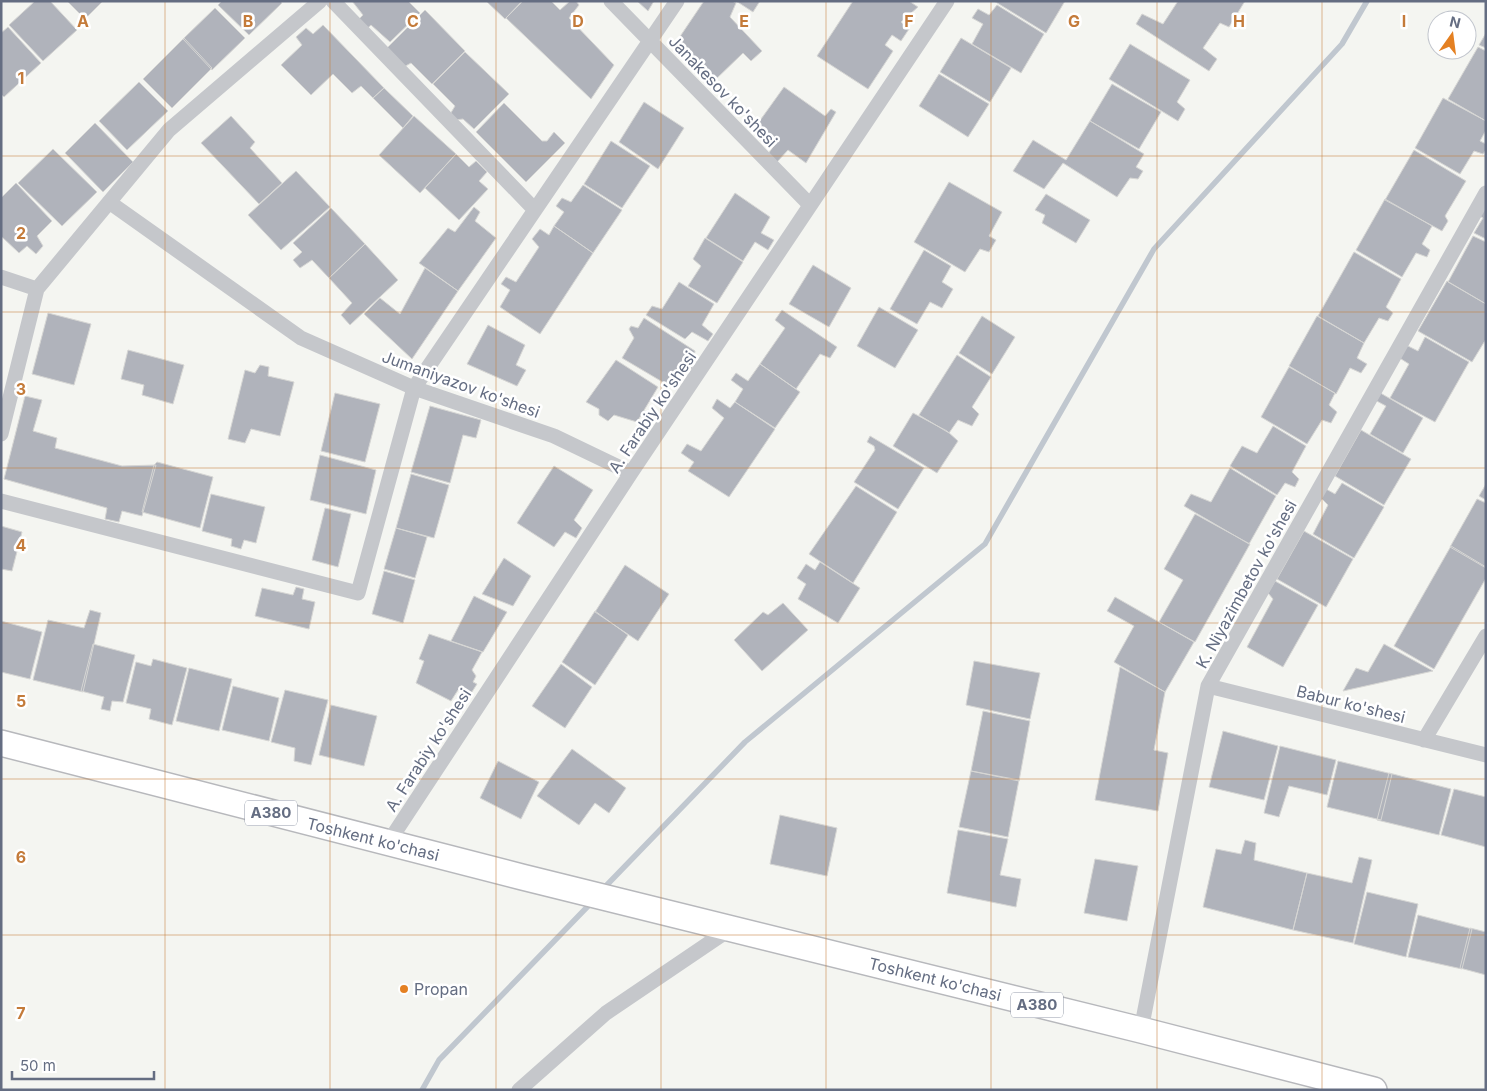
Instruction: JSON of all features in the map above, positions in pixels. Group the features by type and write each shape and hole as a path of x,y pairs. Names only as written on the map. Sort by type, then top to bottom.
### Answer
{"highway":[{"name":"Toshkent ko'chasi","path":"1,743 541,882 1141,1030 1374,1090"}],"street":[{"path":"1,434 37,289 169,130 320,1"},
{"path":"333,1 536,210"},
{"name":"Janakesov ko'shesi","path":"611,1 810,205"},
{"path":"1,501 358,593 414,388 677,1"},
{"name":"A. Farabiy ko'shesi","path":"388,843 631,473 947,1"},
{"name":"K. Niyazimbetov ko'shesi","path":"1141,1030 1208,686 1486,194"},
{"name":"Jumaniyazov ko'shesi","path":"109,202 301,338 414,388 554,436 631,473"},
{"path":"1,277 37,289"},
{"path":"1424,740 1486,636"},
{"name":"Babur ko'shesi","path":"1208,686 1486,755"},
{"path":"519,1090 606,1013 730,929"}],"building":[{"path":"35,1 50,1 77,30 43,61 9,25"},
{"path":"67,1 103,1 85,19"},
{"path":"222,1 280,1 282,3 249,35 218,5"},
{"path":"352,1 408,1 420,13 390,42 371,25 361,34 353,25 363,15"},
{"path":"486,1 523,1 505,19"},
{"path":"522,1 551,1 560,10 570,1 576,1 579,5 569,18 614,65 591,99 506,18"},
{"path":"637,1 654,1 648,11"},
{"path":"704,1 732,1 736,3 730,17 762,51 751,61 743,53 714,81 677,41"},
{"path":"736,1 760,1 753,12"},
{"path":"853,1 909,1 918,7 901,22 909,29 901,41 892,35 885,45 893,51 868,89 817,56"},
{"path":"994,1 1065,1 1046,33"},
{"path":"1178,1 1245,1 1229,27 1220,23 1203,48 1217,59 1209,71 1136,24 1142,14 1163,24"},
{"path":"997,5 1044,34 1021,73 972,44 983,24 972,18 978,9 989,15"},
{"path":"215,8 245,38 212,70 183,39"},
{"path":"425,10 465,51 432,84 411,63 400,69 383,52"},
{"path":"323,25 384,88 373,98 361,86 352,93 333,74 311,95 281,65 302,45 296,37 306,28 313,34"},
{"path":"8,27 41,63 4,97 1,94 1,33"},
{"path":"1486,33 1486,48 1479,45"},
{"path":"184,38 212,68 172,108 143,79"},
{"path":"961,38 1011,68 990,102 940,72"},
{"path":"1130,44 1190,80 1177,102 1185,109 1178,121 1109,79"},
{"path":"1478,47 1486,51 1486,121 1448,99 1470,60 1477,60"},
{"path":"465,52 509,94 474,129 463,119 455,120 449,116 455,106 433,84"},
{"path":"939,74 989,104 968,137 919,106"},
{"path":"139,82 168,111 127,150 99,121"},
{"path":"1112,84 1161,112 1139,149 1090,121"},
{"path":"784,87 825,116 831,109 836,112 806,163 788,150 777,162 768,154 777,141 756,126"},
{"path":"384,88 413,116 403,128 373,98"},
{"path":"1443,98 1486,121 1486,130 1480,141 1486,144 1486,150 1483,154 1474,151 1460,174 1415,148"},
{"path":"644,102 684,128 658,169 619,142"},
{"path":"504,103 542,141 547,141 554,132 565,143 526,182 476,132"},
{"path":"231,116 255,142 250,148 282,183 259,204 201,143"},
{"path":"414,116 456,154 420,193 379,155"},
{"path":"1090,121 1144,154 1136,167 1143,171 1138,179 1130,178 1117,197 1063,163 1044,189 1013,171 1033,140 1066,160"},
{"path":"95,123 133,162 103,192 65,153"},
{"path":"611,141 650,166 622,208 584,184"},
{"path":"53,149 97,192 62,226 18,183"},
{"path":"1414,150 1466,181 1445,216 1448,221 1442,231 1385,200"},
{"path":"456,154 469,167 476,161 487,172 479,181 488,189 459,220 425,188"},
{"path":"296,171 330,207 281,250 248,215"},
{"path":"949,182 1002,212 989,236 996,240 989,252 980,249 965,272 914,242"},
{"path":"16,183 52,221 37,236 43,246 36,254 27,246 19,253 1,236 1,198"},
{"path":"583,185 622,210 593,253 554,226 564,212 556,206 562,198 571,202"},
{"path":"735,193 770,217 761,233 774,240 768,250 755,242 743,261 706,238"},
{"path":"1046,194 1090,220 1076,243 1042,223 1045,215 1035,210"},
{"path":"1385,199 1432,226 1422,244 1430,250 1427,257 1416,253 1402,277 1356,250"},
{"path":"1486,202 1486,239 1474,233 1483,218 1478,215"},
{"path":"474,207 480,212 475,221 496,238 458,291 419,263 448,228 455,232"},
{"path":"331,208 365,244 329,278 312,260 300,268 293,260 302,252 293,243"},
{"path":"554,226 593,253 540,334 500,307 510,290 501,284 506,277 516,282 539,247 532,239 540,229 549,235"},
{"path":"1473,236 1486,242 1486,304 1448,282"},
{"path":"705,238 743,262 717,303 688,286 701,266 693,259"},
{"path":"365,244 398,280 350,325 341,315 352,303 329,278"},
{"path":"924,250 951,266 942,282 953,289 942,308 930,302 917,324 890,309"},
{"path":"1354,252 1401,279 1386,307 1393,313 1388,321 1379,318 1364,343 1318,316"},
{"path":"813,265 851,288 829,327 789,304"},
{"path":"425,268 458,291 412,359 364,314 380,298 400,314"},
{"path":"1447,281 1486,304 1486,339 1472,362 1418,331"},
{"path":"679,282 714,304 702,325 713,334 708,341 692,332 685,339 646,315 652,306 662,309"},
{"path":"879,307 918,330 895,368 857,346"},
{"path":"782,310 837,347 830,358 820,354 796,389 760,364 785,328 775,320"},
{"path":"48,313 91,324 74,385 32,374"},
{"path":"982,316 1015,337 992,374 959,353"},
{"path":"1317,316 1364,343 1357,358 1367,364 1361,373 1350,368 1336,394 1289,366"},
{"path":"644,318 695,351 692,369 684,368 671,387 622,358 634,338 629,329 631,326 638,328"},
{"path":"488,325 525,345 516,365 526,370 517,386 467,364"},
{"path":"1425,337 1469,362 1435,422 1390,398 1409,364 1398,357 1406,345 1418,351"},
{"path":"128,350 184,365 173,404 142,395 144,385 121,379"},
{"path":"957,355 991,377 972,407 979,414 972,426 958,420 949,433 919,415"},
{"path":"616,360 658,387 637,422 614,415 608,421 599,415 599,409 586,402"},
{"path":"760,364 800,392 775,428 735,402 743,389 731,380 736,373 748,381"},
{"path":"260,365 269,367 268,376 294,382 280,436 251,429 245,443 228,439 245,370 255,373"},
{"path":"1289,367 1335,393 1329,405 1337,412 1331,423 1322,420 1307,444 1261,417"},
{"path":"1377,391 1423,418 1403,453 1370,434 1386,406 1373,399"},
{"path":"335,393 380,404 365,462 321,451"},
{"path":"25,396 42,400 33,431 57,438 55,448 122,466 156,465 142,516 122,511 119,522 105,519 107,508 4,479"},
{"path":"717,399 730,408 735,402 775,429 729,497 688,471 694,462 681,453 687,444 701,451 724,418 712,408"},
{"path":"430,406 481,420 476,438 463,435 450,483 411,472"},
{"path":"913,413 947,431 958,441 937,473 893,446"},
{"path":"1273,426 1306,446 1292,472 1299,479 1295,487 1285,483 1277,495 1230,466 1242,446 1257,453"},
{"path":"1361,430 1411,459 1384,505 1335,476"},
{"path":"870,436 924,468 898,509 854,482 875,450 874,446 867,442"},
{"path":"320,455 376,470 366,514 310,500"},
{"path":"157,462 213,477 200,528 142,512 154,465"},
{"path":"554,466 593,490 574,520 582,528 576,538 565,532 554,547 517,523"},
{"path":"1230,468 1276,496 1249,544 1184,506 1191,494 1211,502"},
{"path":"411,474 449,485 434,538 396,528"},
{"path":"1342,483 1384,507 1354,558 1313,534 1328,505 1320,497 1326,489 1335,494"},
{"path":"1486,484 1486,500 1479,496"},
{"path":"856,486 897,512 853,583 809,554"},
{"path":"211,494 265,507 256,543 244,540 241,549 231,546 232,539 202,531"},
{"path":"1477,499 1486,503 1486,568 1450,547"},
{"path":"325,508 351,514 338,567 312,560"},
{"path":"1195,514 1250,544 1195,642 1159,622 1183,580 1164,569"},
{"path":"1,526 22,532 12,571 1,569"},
{"path":"396,528 427,537 415,578 384,569"},
{"path":"1304,531 1353,559 1326,607 1277,579"},
{"path":"1451,546 1486,567 1486,578 1434,669 1394,646"},
{"path":"504,558 531,576 513,606 482,594"},
{"path":"820,562 860,588 838,623 798,599 806,584 797,578 806,564 815,570"},
{"path":"625,565 669,594 638,641 595,612"},
{"path":"384,571 415,580 403,623 372,614"},
{"path":"1275,581 1318,605 1283,667 1247,647 1273,599 1268,593"},
{"path":"296,587 304,589 302,599 315,602 309,629 255,616 262,588 293,595"},
{"path":"474,596 507,612 483,652 451,641"},
{"path":"1115,597 1194,642 1165,692 1114,662 1134,626 1107,611"},
{"path":"783,603 808,630 762,671 734,640 763,612 768,615"},
{"path":"90,610 101,613 83,692 33,680 48,620 84,628"},
{"path":"595,611 628,635 595,685 562,662"},
{"path":"1,621 42,632 30,679 1,672"},
{"path":"429,634 482,652 472,670 476,676 473,682 477,684 470,695 458,690 451,701 416,683 424,661 419,659"},
{"path":"93,644 135,655 123,702 112,701 110,711 101,709 104,697 81,691"},
{"path":"1384,644 1433,671 1343,691 1356,668 1368,672"},
{"path":"153,659 187,668 172,725 149,719 151,709 126,703 136,662 151,666"},
{"path":"974,661 1040,673 1030,719 966,705"},
{"path":"561,664 592,687 565,728 532,706"},
{"path":"1120,667 1165,692 1154,750 1168,753 1158,811 1095,800"},
{"path":"189,668 232,679 219,731 176,721"},
{"path":"233,686 279,698 269,741 222,730"},
{"path":"285,690 328,700 311,765 294,761 295,748 271,742"},
{"path":"331,705 377,716 364,766 319,755"},
{"path":"983,711 1030,721 1019,781 971,771"},
{"path":"1223,731 1278,746 1264,800 1209,787"},
{"path":"1280,746 1336,760 1327,795 1289,786 1279,817 1264,813"},
{"path":"572,749 626,788 609,813 595,803 579,825 537,796"},
{"path":"498,761 539,782 521,819 480,798"},
{"path":"1338,761 1392,774 1381,820 1327,807"},
{"path":"971,771 1019,780 1008,837 959,827"},
{"path":"1389,773 1451,789 1439,835 1377,820"},
{"path":"1454,789 1486,797 1486,847 1441,835"},
{"path":"780,815 837,828 827,876 770,864"},
{"path":"958,830 1008,839 1000,875 1021,879 1016,907 947,893"},
{"path":"1245,840 1256,843 1254,860 1307,873 1293,930 1203,907 1216,849 1241,854"},
{"path":"1359,857 1372,860 1353,943 1293,930 1307,873 1352,883"},
{"path":"1095,859 1138,866 1127,921 1084,913"},
{"path":"1367,892 1418,904 1406,957 1354,944"},
{"path":"1418,915 1472,929 1462,969 1408,957"},
{"path":"1470,928 1486,932 1486,975 1460,968"}],"waterway":[{"path":"602,890 745,742 985,544 1154,249 1342,44 1367,1"},
{"path":"422,1090 439,1060 593,901"}],"place":[{"name":"Propan","path":"404,989"}]}
